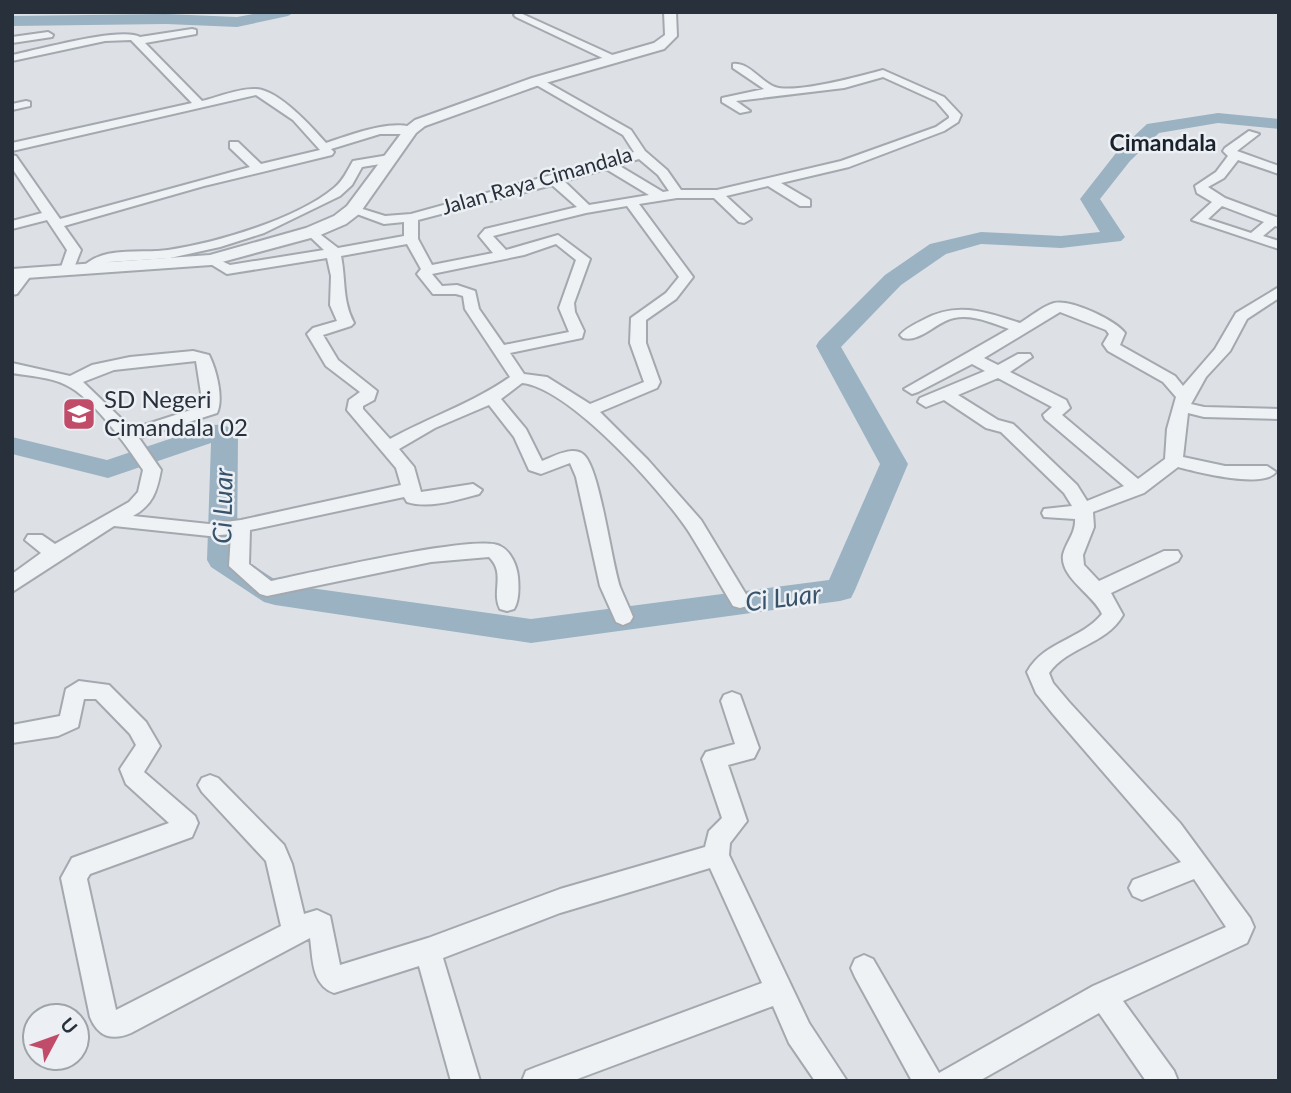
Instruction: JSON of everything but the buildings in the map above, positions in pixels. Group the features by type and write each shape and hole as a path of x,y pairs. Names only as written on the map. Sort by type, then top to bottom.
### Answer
{"street":[{"path":"12,291 18,274 147,262 211,260 312,232 340,220 353,209 411,130 429,119 537,81 651,50 670,40 670,12"},
{"path":"519,15 615,60"},
{"path":"136,41 192,32"},
{"path":"12,40 53,35 54,49"},
{"path":"12,58 121,36 134,37 198,103"},
{"path":"737,66 777,93"},
{"name":"Jalan Raya Cimandala","path":"503,256 486,236 490,232 586,209 683,194 717,194 855,161 949,125 955,115 940,99 883,73 844,86 777,93"},
{"name":"Jalan Raya Cimandala","path":"353,209 384,220 411,218 641,154 627,133 537,81"},
{"path":"12,147 247,93 263,94 297,118 328,152 53,220 12,225"},
{"path":"744,111 726,100 777,93"},
{"path":"12,107 26,104"},
{"path":"324,147 379,130 411,130"},
{"path":"1253,134 1229,151 1279,170"},
{"path":"234,145 260,170"},
{"path":"641,154 652,161 683,194"},
{"path":"1235,155 1220,175 1201,186 1202,190 1220,201 1276,222"},
{"path":"12,159 74,250 67,270"},
{"path":"147,262 238,237 301,213 343,187 357,164 389,159"},
{"path":"607,164 662,197"},
{"path":"555,180 586,209"},
{"path":"768,180 805,204"},
{"path":"717,194 744,219"},
{"path":"1220,201 1199,220 1279,245"},
{"name":"Jalan Raya Cimandala","path":"589,410 651,385 640,357 639,318 671,296 686,277 631,202"},
{"path":"411,218 411,239 428,270"},
{"path":"1253,237 1276,222"},
{"path":"312,232 333,251 338,276 337,305 346,323 315,334 332,363 369,391 368,396 355,404 355,410 405,467 413,498 433,498 473,490"},
{"path":"211,260 227,270 411,239"},
{"path":"502,350 577,335 577,327 569,316 567,304 575,289 583,260 558,239 503,256 428,270 424,274 438,291 457,289 470,294 472,309 519,379"},
{"path":"1051,513 1083,510 1138,489 1158,477 1174,461 1182,402 1200,374 1222,351 1241,316 1279,291"},
{"path":"912,389 972,358 1045,312 1063,307 1111,327 1116,333 1111,344 1114,348 1169,379 1182,402 1204,412 1279,414"},
{"path":"908,335 942,316 955,313 975,315 1021,328"},
{"path":"72,381 82,374 98,369 193,356 203,358 211,394 211,409 129,436"},
{"path":"926,402 998,372 1024,356"},
{"path":"972,358 1060,404 1062,408 1051,415 1138,489"},
{"path":"12,368 72,381 97,402 129,436 152,470 147,494 141,501 55,553 12,585"},
{"path":"389,447 438,419 491,398 519,379 541,380 589,410 642,464 695,525 740,601"},
{"path":"947,395 992,424 1007,428 1071,489 1083,510 1085,527 1073,555 1074,567 1111,608 1112,615 1109,622 1047,661 1038,672 1039,677 1070,719 1199,866 1241,927 1238,934 1103,996 950,1081"},
{"path":"491,398 514,420 529,445 535,466 541,468 572,456 577,458 585,477 610,586 623,617"},
{"path":"1174,461 1225,472 1267,472"},
{"path":"113,520 225,528 411,489"},
{"path":"225,528 239,566 267,589 431,555 493,550 503,559 510,573 507,604"},
{"path":"35,540 55,553"},
{"path":"1097,592 1171,556"},
{"path":"12,734 58,727 70,721 74,695 79,690 102,691 138,728 149,746 132,769 134,777 186,823 183,829 81,866 76,872 74,878 104,1017 111,1024 121,1023 312,923 321,925 328,974 334,980 428,951 560,901 717,855"},
{"path":"732,701 748,748 746,751 714,759 735,821 718,839 717,855 799,1032 833,1081"},
{"path":"210,785 275,853 281,864 295,932"},
{"path":"1142,888 1199,866"},
{"path":"428,951 466,1081"},
{"path":"864,968 928,1081"},
{"path":"536,1081 616,1049 778,991"},
{"path":"1103,996 1164,1081"}],"waterway":[{"path":"12,21 166,19 237,22 288,12"},
{"name":"Ci Luar","path":"12,445 108,469 217,432 225,436 222,560 275,594 531,631 840,590 894,464 828,346 893,280 938,249 981,238 1061,242 1114,237 1090,199 1123,157 1153,128 1218,118 1279,124"}],"place":[{"name":"SD Negeri Cimandala 02","path":"79,414"}],"district":[{"name":"Cimandala","path":"1163,143"}]}
